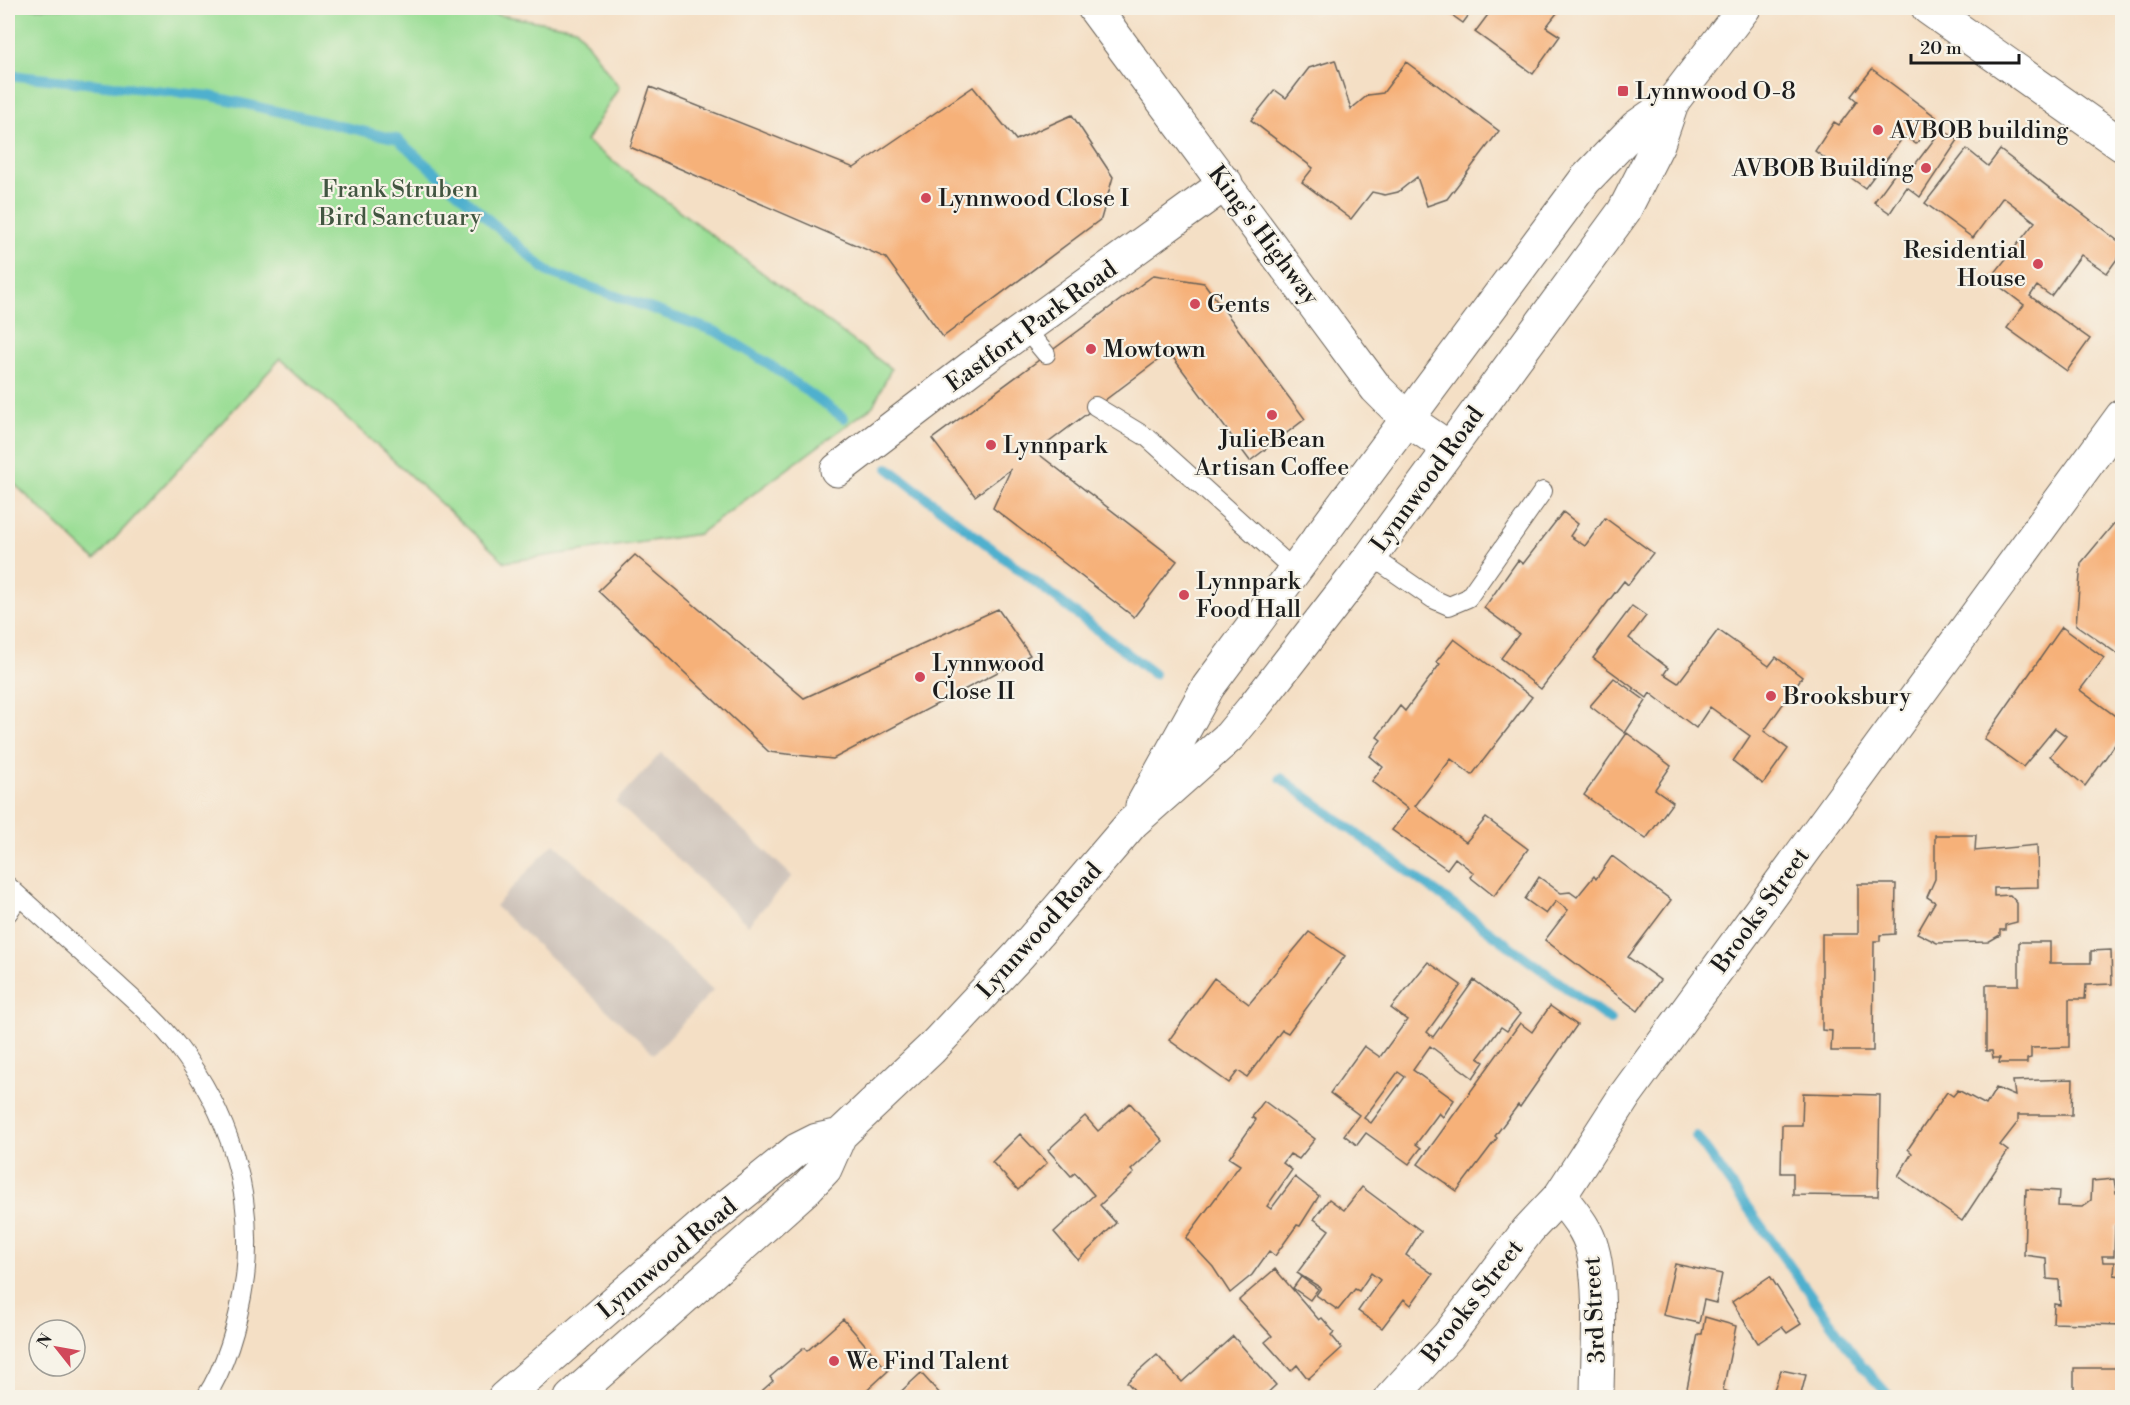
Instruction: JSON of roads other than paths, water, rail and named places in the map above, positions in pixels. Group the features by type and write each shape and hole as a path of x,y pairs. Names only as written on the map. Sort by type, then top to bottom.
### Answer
{"main road":[{"name":"King's Highway","path":"1094,8 1376,388 1408,420 1449,448"},
{"name":"Lynnwood Road","path":"571,1398 806,1189 825,1169 840,1134 931,1048 1011,963 1132,823 1230,736 1371,556 1624,211 1646,171 1673,101 1744,8"},
{"path":"1928,8 2122,145"},
{"name":"Lynnwood Road","path":"1132,823 1208,687 1586,180 1636,128 1673,101"},
{"name":"Eastfort Park Road","path":"837,470 1036,342 1226,183"},
{"name":"Brooks Street","path":"1391,1398 1448,1336 1528,1230 1560,1196 1626,1094 2122,416"},
{"name":"Lynnwood Road","path":"504,1398 701,1227 797,1150 817,1140 840,1134"},
{"name":"3rd Street","path":"1560,1196 1582,1226 1592,1248 1597,1299 1597,1398"}],"lane":[{"path":"1095,406 1148,438 1294,570"},
{"path":"1371,556 1433,599 1449,606 1468,598 1543,491"},
{"path":"8,913 13,891 139,1004 176,1044 218,1111 236,1156 247,1203 248,1252 242,1303 228,1351 205,1398"}],"waterway":[{"path":"8,75 211,96 397,139 548,272 717,332 769,364 844,418"},
{"path":"888,468 1154,674"},
{"path":"1281,778 1610,1020"},
{"path":"1696,1136 1862,1366 1891,1398"}],"place":[{"name":"Lynnwood O-8","path":"1623,91"},
{"name":"AVBOB building","path":"1878,130"},
{"name":"AVBOB Building","path":"1926,168"},
{"name":"Lynnwood Close I","path":"926,198"},
{"name":"Residential House","path":"2038,264"},
{"name":"Gents","path":"1195,304"},
{"name":"Mowtown","path":"1091,349"},
{"name":"JulieBean Artisan Coffee","path":"1272,415"},
{"name":"Lynnpark","path":"991,445"},
{"name":"Lynnpark Food Hall","path":"1184,595"},
{"name":"Lynnwood Close II","path":"920,677"},
{"name":"Brooksbury","path":"1771,696"},
{"name":"We Find Talent","path":"834,1361"}],"park label":[{"name":"Frank Struben Bird Sanctuary","path":"400,203"}]}
